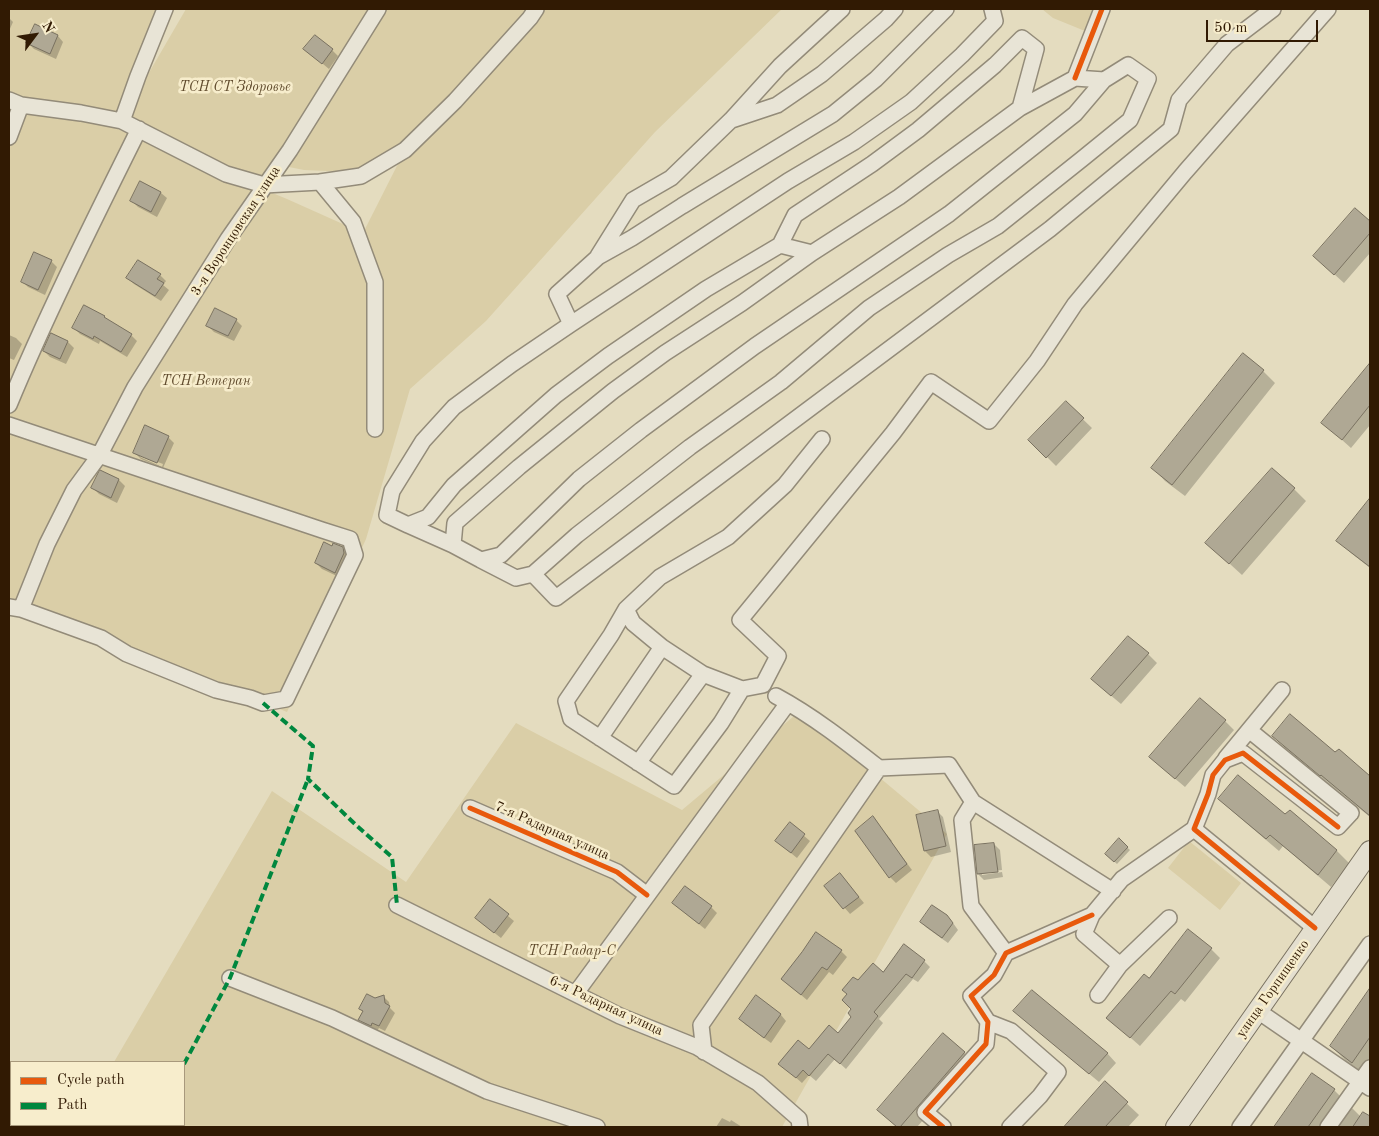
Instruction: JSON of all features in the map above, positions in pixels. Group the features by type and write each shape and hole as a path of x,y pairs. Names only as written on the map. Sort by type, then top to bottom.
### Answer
{"main road":[{"name":"улица Горпищенко","path":"1176,1127 1370,851"}],"street":[{"path":"122,121 165,9"},
{"name":"3-я Воронцовская улица","path":"15,608 74,490 99,456 135,387 228,239 290,150 378,9"},
{"path":"9,137 15,103 122,121 226,174 264,185 320,182 361,176 405,150 455,101 536,9"},
{"path":"598,257 633,200 671,178 731,120 780,66 842,9"},
{"path":"731,120 777,106 822,74 894,9"},
{"path":"571,324 558,294 598,257 833,114 876,78 946,9"},
{"path":"481,560 501,556 579,479 640,430 755,346 949,214 1075,114 1104,80 1128,65 1148,80 1130,120 998,226 948,255 869,308 781,382 690,447 577,535 533,574 516,578 481,560 453,545 387,515 392,491 423,441 454,407 512,364 571,324 788,182 854,142 911,102 962,55 995,21 992,9"},
{"path":"1075,78 1102,9"},
{"path":"533,574 556,598 1050,229 1171,129 1179,100 1228,44 1273,9"},
{"path":"629,616 662,647 703,674 742,688 763,685 778,656 740,620 893,433 931,382 990,420 1037,361 1075,304 1185,172 1328,9"},
{"path":"408,525 428,517 454,485 556,395 608,356 706,289 780,245 795,215 872,164 918,130 995,66 1022,38 1036,49 1020,108"},
{"path":"453,545 455,523 584,414 665,353 742,303 812,253 899,197 1020,108 1075,78 1104,80"},
{"path":"9,405 88,231 139,129"},
{"path":"320,182 353,222 375,282 375,429"},
{"path":"780,245 812,253"},
{"path":"9,425 350,539 355,554 286,699 263,703 216,690 127,654 101,638 15,608"},
{"path":"742,688 721,723 674,786 571,719 566,701 611,634 629,616 660,577 728,536 785,485 822,439"},
{"path":"600,738 662,647"},
{"path":"638,763 703,674"},
{"path":"1120,965 1084,934 1092,915 1122,879 1194,829 1208,794 1213,775 1282,690"},
{"path":"576,993 647,895 782,700 843,740 879,768 949,765 973,802 1112,891"},
{"path":"1225,760 1243,753 1338,827 1351,813 1249,730"},
{"path":"704,1052 701,1025 879,768"},
{"path":"973,802 962,820 971,906 1006,953"},
{"name":"7-я Радарная улица","path":"470,808 617,872 647,895"},
{"path":"1194,829 1315,928"},
{"name":"6-я Радарная улица","path":"397,904 620,1016 697,1047 758,1083 799,1120 800,1127"},
{"path":"1010,1127 1040,1096 1058,1072 1012,1031 988,1022 971,996 994,975 1006,953 1092,915"},
{"path":"1098,995 1120,965 1169,918"},
{"path":"1240,1127 1370,944"},
{"path":"230,978 332,1018 487,1091 597,1127"},
{"path":"1258,1011 1365,1085"},
{"path":"943,1127 925,1112 986,1044 988,1022"},
{"path":"1328,1127 1365,1085 1370,1068"}],"green space":[{"path":"9,9 172,9 125,114 186,9 782,9 655,132 486,321 410,389 366,539 287,712 133,649 90,627 14,600 9,600 9,107 110,126 287,199 363,233 405,150 352,172 304,170 279,165 264,185 122,121 9,100"},
{"path":"1042,9 1096,9 1085,31 1053,18"},
{"name":"ТСН Радар-С","path":"800,711 947,834 782,1127 76,1127 185,1126 185,1061 115,1061 272,791 406,882 516,723 682,810"},
{"path":"1189,841 1241,883 1220,910 1168,868"}],"building":[{"path":"35,24 58,35 50,54 26,43"},
{"path":"315,35 333,49 322,64 303,49"},
{"path":"140,181 161,192 151,212 130,201"},
{"path":"1355,208 1370,221 1370,233 1334,275 1313,256"},
{"path":"34,252 52,260 38,290 21,282"},
{"path":"138,260 161,274 157,279 164,283 155,296 126,278"},
{"path":"84,305 132,334 121,352 94,336 93,339 72,328"},
{"path":"215,308 237,319 228,336 206,326"},
{"path":"51,333 68,341 60,359 43,351"},
{"path":"1243,353 1264,370 1172,485 1151,468"},
{"path":"1370,363 1370,405 1342,440 1321,423"},
{"path":"1066,401 1084,418 1046,458 1028,440"},
{"path":"145,425 169,436 157,463 133,453"},
{"path":"1272,468 1295,488 1229,564 1205,543"},
{"path":"100,470 119,479 111,498 91,488"},
{"path":"1370,498 1370,567 1336,541"},
{"path":"324,542 332,546 333,543 343,547 344,553 335,573 315,563"},
{"path":"1128,636 1149,653 1111,696 1091,679"},
{"path":"1200,698 1226,720 1175,779 1149,757"},
{"path":"1290,714 1335,752 1339,749 1370,776 1370,816 1272,736"},
{"path":"1238,775 1285,814 1290,810 1337,850 1318,875 1270,835 1266,839 1218,799"},
{"path":"938,810 946,846 924,851 916,815"},
{"path":"873,816 907,864 889,878 855,831"},
{"path":"790,822 805,834 791,853 775,841"},
{"path":"1119,838 1128,847 1114,862 1105,854"},
{"path":"994,843 998,872 977,874 974,845"},
{"path":"840,873 859,897 843,909 824,886"},
{"path":"685,886 712,906 699,924 672,903"},
{"path":"490,899 509,914 494,933 475,918"},
{"path":"932,905 947,915 953,923 942,938 920,922"},
{"path":"1188,929 1212,948 1175,994 1171,991 1130,1038 1106,1018 1144,974 1149,978"},
{"path":"816,932 842,950 827,970 822,967 801,995 781,979"},
{"path":"904,944 925,960 912,978 906,974 874,1012 878,1016 840,1064 828,1054 809,1076 803,1070 796,1078 778,1064 798,1040 809,1049 829,1025 838,1033 851,1017 848,1013 851,1009 842,1000 847,994 842,990 853,977 858,980 873,963 883,972"},
{"path":"1370,988 1370,1037 1352,1063 1330,1046"},
{"path":"1032,990 1108,1053 1089,1074 1013,1011"},
{"path":"367,994 375,998 384,995 385,1003 390,1006 379,1026 372,1023 371,1026 358,1020 363,1011 359,1009"},
{"path":"756,995 781,1014 764,1038 739,1019"},
{"path":"943,1033 965,1052 900,1127 897,1127 877,1110"},
{"path":"1312,1073 1335,1089 1308,1127 1274,1127"},
{"path":"1105,1081 1128,1102 1105,1127 1064,1127"},
{"path":"1363,1112 1370,1116 1370,1127 1353,1127"}],"marked path":[{"path":"263,703 313,746 308,779 392,857 397,905"},
{"path":"185,1062 230,978 308,779"}],"cycle path":[{"path":"1075,78 1102,9"},
{"path":"1315,928 1194,829 1208,794 1213,775 1225,760 1243,753 1338,827"},
{"path":"470,808 617,872 647,895"},
{"path":"943,1127 925,1112 986,1044 988,1022 971,996 994,975 1006,953 1092,915"}],"park label":[{"name":"ТСН СТ Здоровье","path":"235,87"},
{"name":"ТСН Ветеран","path":"206,381"}]}
